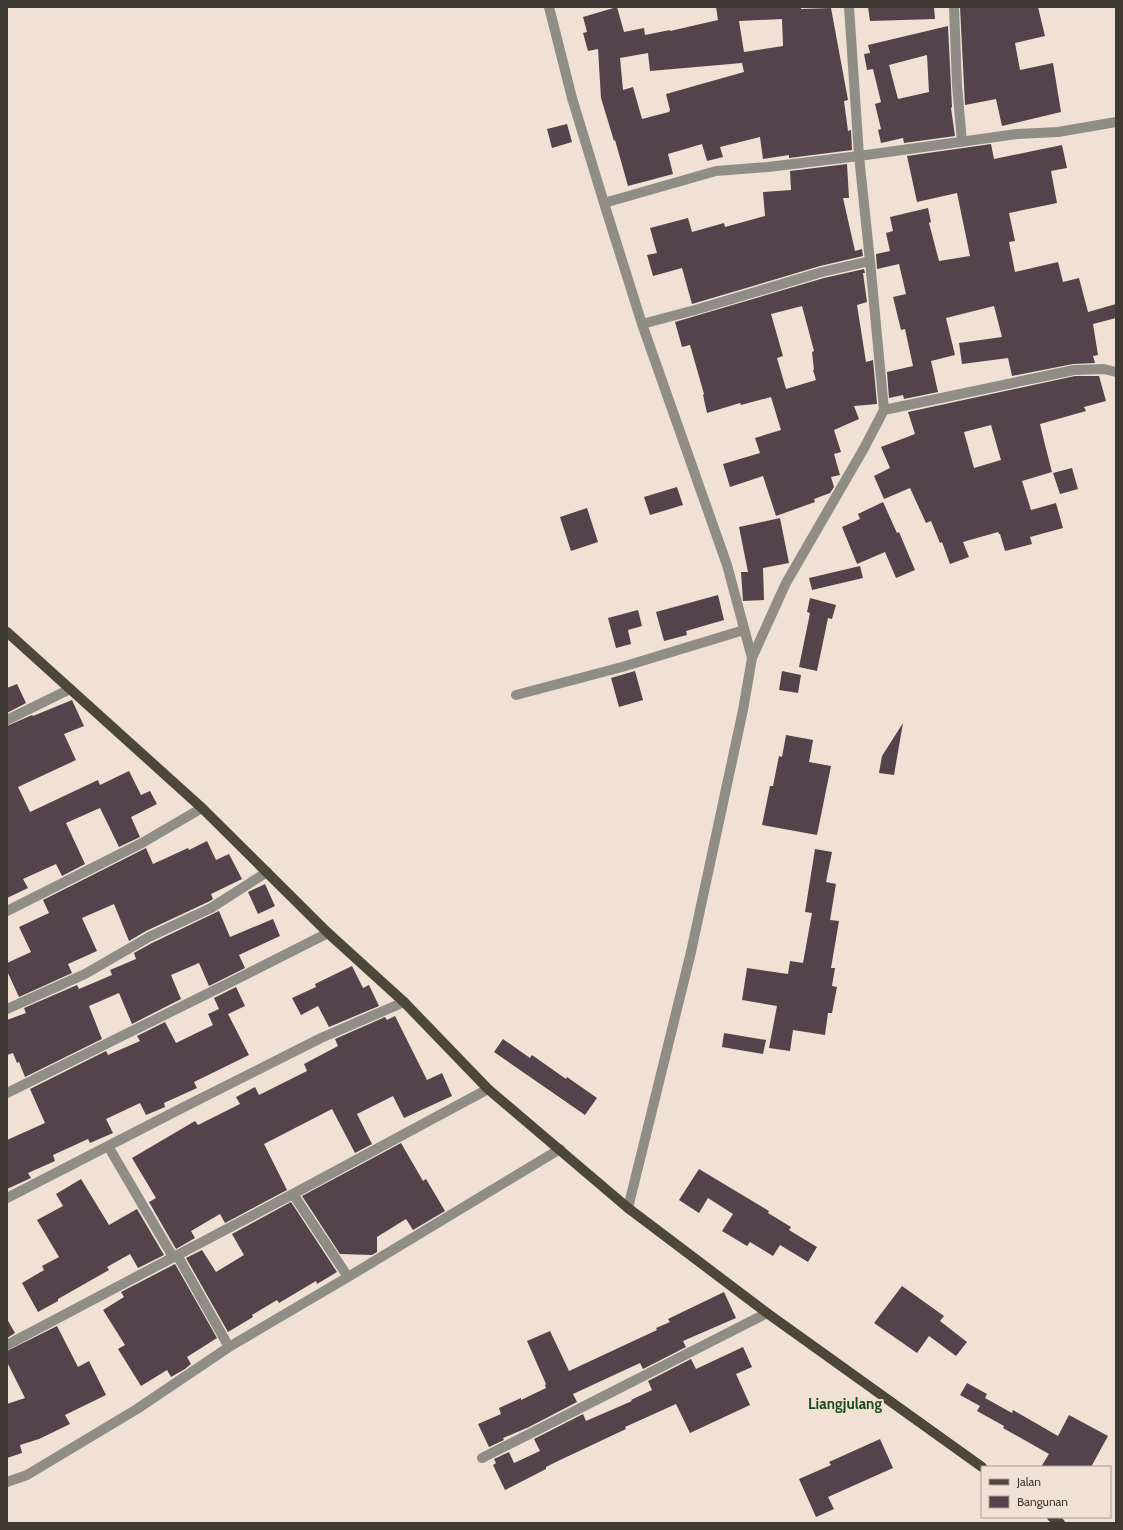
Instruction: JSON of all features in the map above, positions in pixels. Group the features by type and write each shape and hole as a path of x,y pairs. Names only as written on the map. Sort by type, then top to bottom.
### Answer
{"main road":[{"path":"7,632 202,808 328,932 404,1002 488,1089 628,1208 767,1313 981,1466"}],"street":[{"path":"549,7 572,98 604,203 642,324 727,565 752,658"},
{"path":"628,1208 691,952 743,710 752,658 786,582 884,410 859,156 850,7"},
{"path":"954,7 957,86 962,142"},
{"path":"604,203 716,171 768,167 859,156 1017,134 1058,132 1116,122"},
{"path":"642,324 695,310 822,272 870,262"},
{"path":"884,410 1074,370 1104,369 1116,372"},
{"path":"516,695 622,667 744,630"},
{"path":"7,720 70,689"},
{"path":"7,910 142,843 202,808"},
{"path":"7,1009 85,974 149,936 211,908 267,872"},
{"path":"7,1093 229,983 328,932"},
{"path":"7,1198 321,1038 404,1002"},
{"path":"7,1345 488,1089"},
{"path":"108,1146 229,1347"},
{"path":"7,1482 27,1475 137,1409 229,1347 560,1149"},
{"path":"293,1194 348,1277"},
{"path":"482,1458 767,1313"}],"building":[{"path":"617,7 624,32 644,28 645,35 718,20 716,7 801,7 801,9 831,8 848,100 844,101 848,131 851,130 852,150 789,158 789,155 763,159 760,137 720,147 723,157 707,161 702,144 668,154 673,174 628,186 601,98 598,49 588,51 583,33 587,32 583,17","holes":["782,19 783,46 744,52 739,21","648,53 650,71 742,63 744,72 666,94 670,110 669,112 642,119 633,87 623,90 620,58"]},
{"path":"868,7 934,7 935,19 870,21"},
{"path":"960,7 1038,7 1045,36 1015,43 1020,70 1053,63 1061,112 1002,126 996,99 965,105"},
{"path":"948,26 951,108 955,136 904,143 903,138 881,143 878,130 881,129 875,104 881,102 873,69 867,70 864,54 870,53 868,45","holes":["927,55 929,92 898,99 889,65"]},
{"path":"567,124 572,142 552,148 547,129"},
{"path":"991,144 994,159 1062,145 1067,168 1051,171 1057,203 1009,213 1015,241 1009,242 1015,272 1058,262 1063,282 1079,278 1088,312 1116,304 1116,318 1093,324 1098,355 1093,356 1095,363 1073,364 1012,376 1008,358 962,364 959,343 1002,337 994,306 946,318 955,355 931,361 938,392 904,399 903,395 889,398 887,372 913,366 905,329 901,330 893,297 906,294 899,264 877,269 876,254 890,251 886,233 893,231 890,217 928,208 931,222 929,223 939,261 970,256 957,193 917,202 907,156"},
{"path":"847,164 849,198 843,198 855,251 862,249 863,256 820,266 692,304 682,268 653,276 647,255 657,253 650,228 688,218 692,232 724,223 725,227 765,216 763,192 791,190 790,171"},
{"path":"864,269 865,273 863,273 867,302 857,305 866,362 873,360 877,404 854,406 859,419 834,430 841,452 834,454 840,475 831,477 834,487 830,493 814,499 815,502 776,516 763,476 730,487 723,464 760,453 755,438 781,430 771,397 741,405 740,403 707,413 704,394 690,345 682,347 675,322 824,278","holes":["802,306 814,351 812,352 813,370 816,380 786,389 777,358 783,356 771,314"]},
{"path":"1075,376 1099,376 1106,401 1084,407 1086,411 1040,424 1052,472 1022,481 1031,510 1056,503 1063,528 1030,537 1032,544 1005,551 998,532 963,542 969,557 950,564 942,542 940,543 931,521 926,523 910,488 884,499 874,476 890,468 881,447 915,434 908,412","holes":["991,425 1001,460 974,468 964,432"]},
{"path":"1072,468 1078,489 1060,494 1053,473"},
{"path":"677,487 683,505 650,515 644,497"},
{"path":"883,502 897,533 899,532 915,570 896,578 885,552 857,564 842,527 860,519 858,514"},
{"path":"587,508 598,542 571,551 560,517"},
{"path":"780,518 789,563 763,568 764,600 743,601 741,572 748,572 739,527"},
{"path":"860,566 863,578 812,590 809,578"},
{"path":"718,595 724,620 686,631 687,635 664,641 656,612"},
{"path":"810,598 836,605 832,619 828,618 817,671 799,667 810,613 807,612"},
{"path":"638,610 642,626 628,630 631,644 616,648 608,618"},
{"path":"635,671 643,700 619,707 611,678"},
{"path":"782,671 801,675 798,693 779,690"},
{"path":"17,684 26,703 7,713 7,688"},
{"path":"72,700 84,726 64,734 76,760 18,787 30,812 98,780 100,785 129,771 141,795 150,791 157,804 131,817 140,837 119,847 100,808 66,823 85,864 62,876 56,864 23,879 28,888 7,898 7,726"},
{"path":"903,723 894,775 879,773 882,756"},
{"path":"786,735 813,740 809,762 831,766 817,835 762,825 770,786 773,786 779,756 782,757"},
{"path":"207,841 216,860 229,854 242,879 211,894 213,899 208,902 146,931 129,941 114,904 82,918 97,951 68,964 72,973 19,997 7,971 7,963 31,952 19,927 49,913 43,900 146,848 153,864 188,848 189,850"},
{"path":"815,849 832,852 826,882 836,884 830,920 839,921 831,968 835,968 832,986 837,987 832,1013 828,1013 825,1035 793,1030 790,1051 769,1048 777,1006 742,1000 747,968 788,974 790,961 803,963 812,913 805,912"},
{"path":"265,884 275,906 258,914 248,892"},
{"path":"219,911 230,937 273,919 280,936 239,955 245,968 209,986 199,963 171,975 181,999 132,1024 119,993 89,1006 102,1039 25,1077 19,1062 17,1063 13,1053 7,1055 7,1020 26,1013 24,1008 77,985 79,989 112,975 110,970 136,959 134,953"},
{"path":"352,966 363,988 369,985 379,1006 329,1027 318,1006 301,1015 292,998 316,987 315,984"},
{"path":"236,987 245,1006 228,1014 249,1055 194,1082 197,1088 164,1103 165,1107 146,1115 140,1103 106,1119 113,1133 90,1143 88,1139 53,1155 55,1161 28,1173 31,1178 7,1189 7,1140 45,1123 30,1089 106,1051 108,1055 140,1041 137,1036 165,1022 176,1043 213,1025 208,1014 219,1009 214,998"},
{"path":"395,1016 427,1080 442,1073 452,1096 404,1118 393,1096 357,1114 372,1144 355,1153 332,1109 264,1144 287,1190 225,1223 220,1214 191,1231 195,1238 176,1249 149,1202 156,1198 132,1158 195,1121 198,1125 240,1104 236,1097 255,1087 259,1095 307,1071 304,1064 338,1046 335,1039 385,1017 387,1020"},
{"path":"724,1033 766,1040 763,1054 722,1047"},
{"path":"503,1039 530,1058 532,1055 566,1079 567,1077 597,1098 585,1115 494,1052"},
{"path":"401,1143 423,1181 426,1179 445,1211 413,1230 406,1219 377,1237 377,1252 372,1255 340,1254 302,1196"},
{"path":"699,1169 769,1211 768,1213 791,1227 789,1230 817,1247 808,1262 780,1245 773,1256 750,1242 747,1246 722,1231 733,1214 708,1198 699,1213 679,1200"},
{"path":"81,1179 109,1225 137,1209 164,1255 138,1268 130,1254 107,1267 109,1270 38,1312 22,1283 44,1270 42,1266 59,1257 37,1220 63,1206 56,1194"},
{"path":"291,1202 337,1272 317,1284 316,1281 279,1303 277,1300 228,1332 186,1258 202,1250 216,1272 244,1255 232,1234"},
{"path":"175,1264 217,1338 187,1357 191,1364 185,1369 171,1377 167,1370 141,1386 118,1349 125,1345 103,1310 124,1297 121,1292"},
{"path":"902,1286 944,1316 940,1321 967,1342 956,1356 929,1336 917,1353 874,1323"},
{"path":"724,1292 736,1318 683,1341 686,1347 643,1369 640,1363 573,1394 577,1402 529,1427 503,1438 504,1440 489,1447 478,1424 501,1414 499,1408 521,1398 521,1400 546,1388 546,1384 527,1341 550,1331 569,1371 657,1330 656,1328 670,1322 668,1319"},
{"path":"7,1319 15,1333 7,1338"},
{"path":"57,1326 78,1367 89,1361 106,1395 65,1415 70,1424 39,1439 20,1445 22,1453 7,1458 7,1404 25,1398 7,1362 7,1351"},
{"path":"743,1347 752,1367 736,1374 750,1405 690,1433 676,1404 625,1427 626,1429 546,1467 546,1469 505,1490 493,1465 496,1463 494,1459 509,1452 514,1463 540,1451 534,1439 583,1414 586,1421 632,1401 631,1400 652,1390 648,1381 691,1359 696,1369"},
{"path":"967,1383 987,1394 985,1398 1012,1413 1013,1410 1058,1436 1069,1415 1108,1436 1092,1466 1042,1466 1049,1454 1003,1428 1004,1426 977,1411 980,1406 960,1395"},
{"path":"880,1439 893,1468 828,1497 834,1509 816,1517 799,1479 831,1465 829,1462"}],"district":[{"name":"Liangjulang","path":"845,1404"}]}
